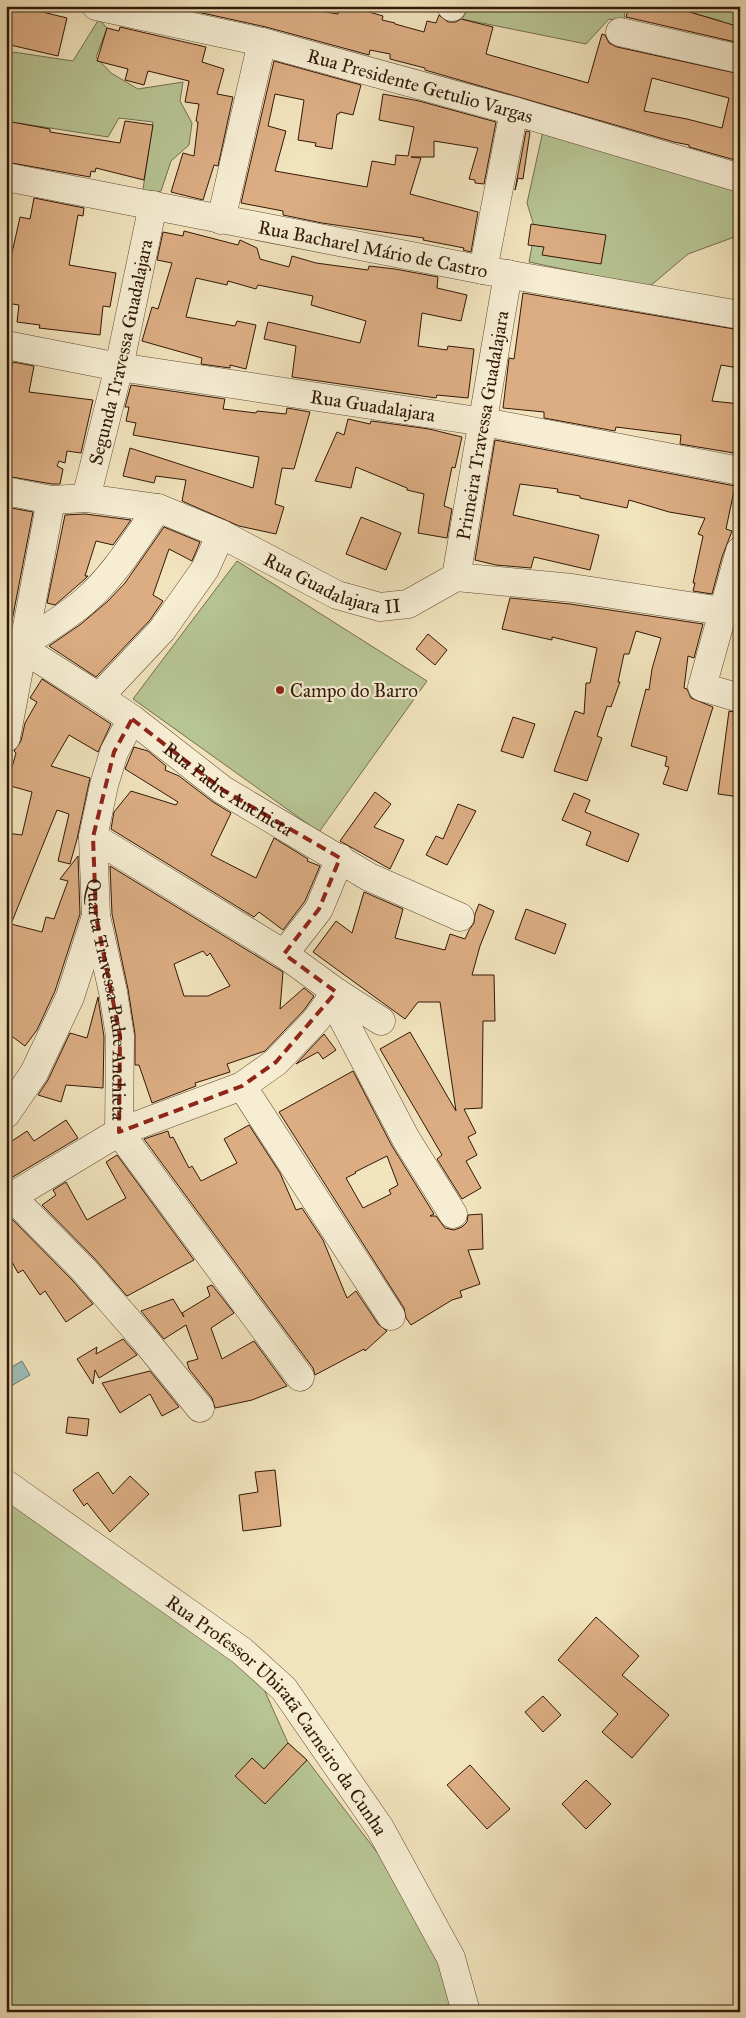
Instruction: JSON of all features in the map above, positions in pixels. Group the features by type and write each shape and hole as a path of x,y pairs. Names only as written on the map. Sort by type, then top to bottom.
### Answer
{"street":[{"name":"Rua Presidente Getulio Vargas","path":"96,6 262,42 514,111 740,178"},
{"path":"620,32 740,59"},
{"path":"221,220 262,42"},
{"name":"Primeira Travessa Guadalajara","path":"456,577 484,422 495,272 514,111"},
{"name":"Rua Bacharel Mário de Castro","path":"6,177 495,272 740,315"},
{"name":"Segunda Travessa Guadalajara","path":"86,498 120,367 153,205"},
{"name":"Rua Guadalajara","path":"6,345 120,367 484,422 740,471"},
{"name":"Rua Guadalajara II","path":"6,492 51,500 86,498 158,508 221,534 337,595 380,607 408,604 456,577"},
{"path":"6,738 18,646 51,500"},
{"path":"18,646 64,617 86,600 110,574 158,508"},
{"path":"100,696 162,630 204,569 221,534"},
{"path":"740,552 702,686 740,698"},
{"path":"456,577 572,588 722,611"},
{"name":"Rua Padre Anchieta","path":"18,646 100,696 223,790 370,877 460,917"},
{"name":"Quarta Travessa Padre Anchieta","path":"132,719 114,752 104,785 93,837 96,916 113,992 120,1036 119,1132 300,1377"},
{"path":"93,837 284,954 334,995 381,1020"},
{"path":"284,954 319,909 340,858"},
{"path":"6,1114 34,1073 70,998 96,916"},
{"path":"200,1408 144,1339 84,1270 9,1198 119,1132 242,1086 276,1062 316,1020 334,995"},
{"path":"334,995 406,1139 453,1214"},
{"path":"242,1086 391,1316"},
{"name":"Rua Professor Ubiratã Carneiro da Cunha","path":"6,1484 242,1650 284,1689 385,1836 451,1958 466,2012"}],"highlighted area":[{"path":"132,719 223,790 340,858 319,909 284,954 336,992 276,1062 242,1086 119,1132 120,1036 96,916 93,837 114,752"}],"green space":[{"path":"470,6 625,6 624,22 609,19 586,44 462,19"},
{"path":"669,6 740,6 740,49 722,44 721,21"},
{"path":"99,19 107,28 96,57 111,73 138,89 183,82 180,101 192,123 189,145 171,161 161,191 142,196 153,122 119,118 108,137 18,123 11,164 6,162 6,68 13,52 73,61"},
{"path":"543,131 740,192 740,235 688,254 649,287 529,262 535,229 527,203"},
{"name":"Campo do Barro","path":"237,561 427,681 319,832 133,699"},
{"path":"6,1501 255,1669 288,1743 307,1760 411,1897 460,2012 6,2012"}],"water":[{"path":"22,1361 30,1375 6,1389 6,1370"}],"building":[{"path":"6,6 18,6 67,18 58,56 6,44"},
{"path":"194,6 308,6 307,9 338,14 340,6 348,6 383,16 382,20 424,32 427,21 436,23 439,15 448,22 456,22 461,19 493,27 486,54 588,83 602,34 605,35 609,43 617,47 740,74 740,139 735,160 689,147 689,145 425,70 425,68 390,59 390,54 370,50 369,55 266,27 193,11","holes":["652,78 729,98 722,128 644,111"]},
{"path":"629,6 669,6 740,27 740,43 626,17"},
{"path":"120,27 206,47 202,62 224,69 217,94 233,97 218,166 214,165 203,200 171,192 183,153 194,156 199,104 185,102 189,81 148,71 144,85 125,80 128,69 97,61 107,28 119,31"},
{"path":"274,61 361,85 353,115 340,112 337,114 332,149 315,146 316,143 298,140 304,100 275,94 268,126 286,131 275,171 367,187 372,161 395,165 396,155 408,156 414,127 379,120 383,94 419,101 496,122 484,184 475,183 475,180 469,179 478,148 434,141 434,157 411,157 421,158 410,194 478,212 471,252 463,250 464,248 423,240 424,238 322,223 283,215 283,211 241,203"},
{"path":"6,121 50,129 50,132 120,143 125,121 153,125 144,180 96,168 95,172 91,171 90,177 6,162"},
{"path":"526,131 530,132 523,179 518,178 515,190"},
{"path":"34,198 84,208 83,216 78,215 69,265 116,273 110,307 103,306 100,335 39,328 40,325 17,322 19,305 6,303 6,280 20,217 30,219"},
{"path":"531,224 606,235 601,264 542,255 544,247 528,245"},
{"path":"184,231 238,245 240,240 257,248 260,259 289,267 292,256 316,263 368,270 369,266 438,277 437,288 467,295 461,321 422,313 418,346 447,350 448,346 474,349 468,398 437,395 436,398 292,377 296,346 264,339 268,322 360,343 366,321 311,305 313,296 258,285 256,289 228,281 227,285 196,278 186,317 235,326 237,321 256,325 246,369 230,365 230,368 201,364 202,358 142,341 152,307 158,309 172,263 157,260 163,232 183,236"},
{"path":"523,293 740,330 738,368 721,365 712,401 740,404 740,454 680,444 681,435 616,427 615,431 544,418 544,412 503,408 509,358 514,359"},
{"path":"13,362 34,366 29,392 93,400 81,453 67,451 65,463 59,461 57,466 63,469 60,484 6,476 6,395"},
{"path":"131,385 225,399 223,409 286,414 287,408 310,412 294,469 282,468 275,504 284,507 276,534 239,526 182,501 186,480 156,476 154,483 123,476 130,448 253,488 259,457 133,435 136,423 126,421 129,407 125,407"},
{"path":"348,419 370,424 371,421 429,429 462,437 455,468 452,467 444,506 452,509 447,538 418,533 424,494 407,490 407,488 356,467 351,488 315,481 337,432 344,435"},
{"path":"495,440 735,486 726,529 732,531 722,557 712,594 693,591 703,536 698,534 705,518 669,512 629,500 627,508 557,492 558,489 520,484 513,515 599,535 590,570 534,557 531,568 496,565 475,560"},
{"path":"6,507 33,512 10,631 6,631"},
{"path":"85,514 131,520 113,545 96,541 85,576 88,576 55,605 47,603 65,515"},
{"path":"361,517 401,533 386,570 346,554"},
{"path":"164,527 200,542 192,561 169,549 153,595 163,601 150,620 96,677 49,646 81,624 108,601 125,583"},
{"path":"510,598 570,604 703,624 694,658 688,656 684,688 687,689 691,698 713,707 687,791 663,784 669,767 665,766 667,757 631,746 646,689 649,690 652,669 661,638 636,631 629,654 624,654 618,682 620,682 611,707 607,706 597,736 602,738 587,781 554,771 575,711 584,714 586,683 590,683 597,648 552,637 552,640 502,629"},
{"path":"428,634 447,650 435,665 416,649"},
{"path":"42,679 111,724 98,752 69,735 51,766 90,778 77,839 70,864 58,861 69,814 57,810 11,924 42,932 46,917 54,919 68,881 60,879 78,856 80,914 55,991 37,1030 25,1046 6,1032 6,833 22,835 32,792 7,785 16,753 14,751 21,741 25,723 37,702 30,698"},
{"path":"729,711 740,713 740,797 718,794"},
{"path":"513,717 535,724 523,758 501,751"},
{"path":"134,747 148,751 166,766 165,770 179,776 231,813 211,855 256,878 274,838 308,859 307,861 320,866 305,901 283,930 259,912 254,917 111,829 114,812 131,791 176,805 178,802 125,769"},
{"path":"375,792 391,804 374,827 404,840 390,869 340,841"},
{"path":"574,793 590,800 585,812 639,834 628,862 586,845 591,832 562,820"},
{"path":"458,804 476,811 447,865 426,855 436,836 443,839"},
{"path":"110,866 283,972 280,1009 304,988 314,996 304,1010 265,1051 227,1064 230,1072 195,1083 196,1086 152,1103 139,1065 135,1065 135,1034 128,989 112,914","holes":["203,951 207,956 210,953 230,986 208,996 184,996 174,964"]},
{"path":"364,892 403,909 395,938 445,950 450,934 465,939 474,923 479,904 494,911 480,946 472,975 494,975 495,1021 483,1021 482,1108 464,1109 476,1133 468,1137 477,1155 466,1161 481,1188 462,1199 437,1159 442,1155 380,1049 410,1032 456,1111 440,1002 418,1002 405,1019 313,952 336,921 352,933"},
{"path":"526,909 566,924 555,954 515,939"},
{"path":"98,997 104,1037 103,1088 66,1085 61,1102 38,1095 48,1080 70,1033 87,1038"},
{"path":"324,1034 336,1050 323,1059 318,1052 296,1064"},
{"path":"353,1071 392,1146 434,1214 430,1216 436,1216 445,1228 454,1230 462,1227 467,1222 468,1215 482,1214 483,1249 468,1250 480,1284 460,1291 462,1297 452,1300 411,1325 406,1318 404,1308 279,1112","holes":["387,1156 398,1185 389,1190 391,1194 363,1208 346,1178"]},
{"path":"66,1120 78,1138 6,1181 6,1145 27,1131 34,1141"},
{"path":"249,1125 280,1173 296,1210 302,1208 323,1240 347,1298 356,1291 378,1324 387,1331 365,1351 364,1349 315,1375 313,1368 144,1139 168,1131 170,1138 173,1137 189,1168 192,1166 201,1181 237,1163 224,1139"},
{"path":"117,1155 194,1260 127,1296 95,1259 42,1205 56,1195 53,1190 66,1182 87,1220 126,1198 106,1162"},
{"path":"8,1215 93,1304 66,1322 45,1291 40,1295 23,1270 18,1273 6,1251 6,1216"},
{"path":"212,1285 234,1313 211,1328 222,1359 254,1341 287,1386 252,1400 215,1408 212,1398 189,1369 187,1362 198,1359 186,1325 164,1339 141,1311 173,1299 184,1317 182,1313 210,1296 207,1287"},
{"path":"123,1339 137,1355 99,1378 95,1370 93,1384 77,1359 97,1347 96,1354"},
{"path":"150,1371 179,1407 162,1416 150,1394 120,1413 102,1383"},
{"path":"68,1417 89,1419 87,1436 66,1433"},
{"path":"275,1470 281,1526 243,1531 239,1495 258,1492 255,1472"},
{"path":"98,1472 113,1494 130,1476 149,1494 110,1532 87,1503 84,1506 73,1490"},
{"path":"596,1617 639,1656 622,1675 669,1715 632,1758 602,1732 618,1714 558,1660"},
{"path":"543,1696 561,1715 543,1732 525,1712"},
{"path":"288,1743 307,1760 265,1804 235,1776 252,1758 264,1769"},
{"path":"470,1765 510,1809 487,1829 447,1785"},
{"path":"586,1780 611,1804 586,1829 562,1804"}],"place":[{"name":"Campo do Barro","path":"280,690"}]}
